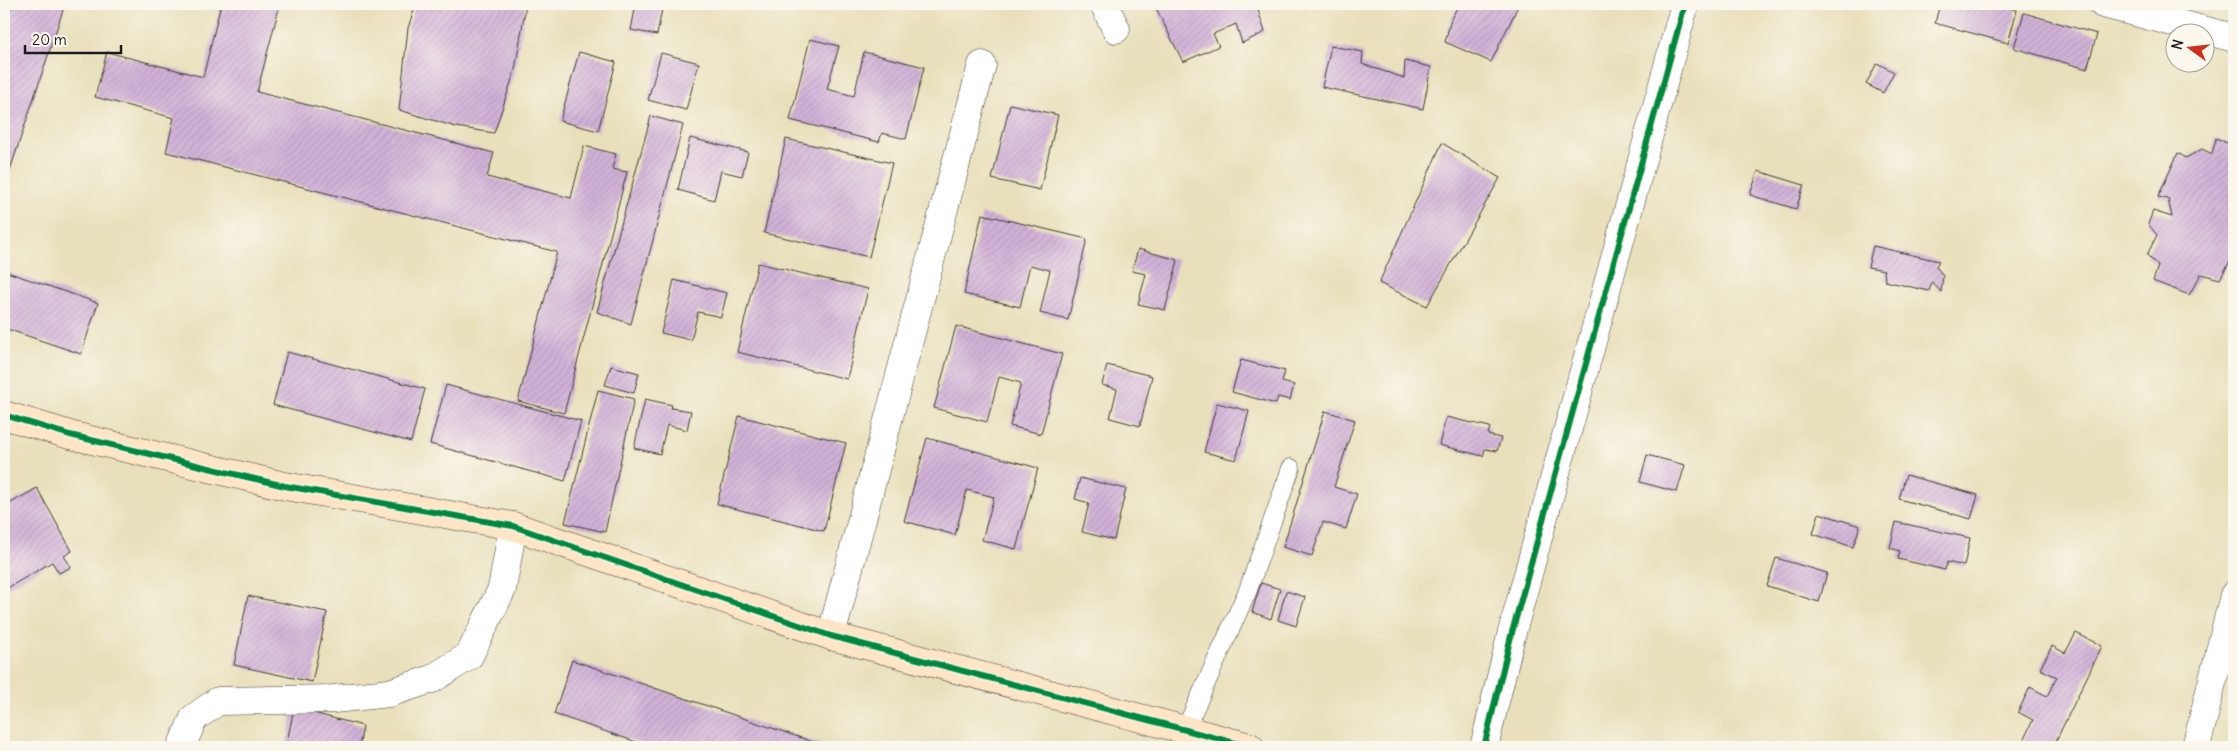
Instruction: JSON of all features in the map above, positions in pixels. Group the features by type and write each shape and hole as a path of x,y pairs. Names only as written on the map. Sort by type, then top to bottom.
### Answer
{"street":[{"path":"1104,4 1116,29"},
{"path":"1484,747 1513,626 1685,4"},
{"path":"2103,4 2234,38"},
{"path":"831,636 982,65"},
{"path":"4,415 70,435 285,486 514,526 831,636 1200,738 1250,747"},
{"path":"182,747 194,718 218,701 334,699 389,693 432,679 469,656 502,588 514,526"},
{"path":"2196,747 2234,595"}],"lane":[{"path":"1200,738 1248,590 1291,468"}],"building":[{"path":"12,4 65,4 4,188 4,29"},
{"path":"221,4 280,4 257,92 494,153 487,177 571,198 584,146 616,154 612,169 627,172 564,413 518,401 557,252 166,152 174,118 95,97 107,52 203,77"},
{"path":"416,4 526,4 515,70 494,133 456,127 399,110 408,28"},
{"path":"636,4 663,4 657,35 631,30"},
{"path":"1165,4 1256,4 1265,32 1242,43 1236,24 1213,34 1219,46 1183,62 1156,8"},
{"path":"1459,4 1519,4 1491,62 1445,42 1451,19"},
{"path":"1940,4 1995,4 2017,10 2008,43 1935,23"},
{"path":"2024,13 2097,34 2087,69 2014,48"},
{"path":"810,39 839,46 827,89 854,96 864,52 924,67 906,139 882,133 879,142 790,120"},
{"path":"1331,46 1363,52 1362,64 1404,78 1405,61 1431,67 1423,109 1322,87"},
{"path":"579,52 616,62 598,131 560,121"},
{"path":"661,53 699,63 686,110 648,100"},
{"path":"1877,63 1894,72 1883,93 1866,84"},
{"path":"1010,104 1058,115 1040,190 992,179"},
{"path":"651,116 683,125 631,324 597,312"},
{"path":"690,138 748,152 742,176 721,171 714,200 678,190"},
{"path":"2216,138 2234,146 2234,212 2229,229 2234,232 2234,254 2220,279 2201,274 2189,295 2153,281 2158,266 2147,255 2157,235 2148,224 2153,211 2172,217 2168,199 2158,197 2178,153 2186,158 2202,149 2212,154"},
{"path":"786,139 892,163 869,257 764,233"},
{"path":"1442,143 1500,178 1427,306 1379,283"},
{"path":"1758,171 1804,185 1796,209 1750,195"},
{"path":"982,214 1087,239 1068,320 1040,313 1050,270 1030,265 1020,307 964,294"},
{"path":"1873,246 1939,261 1936,266 1943,276 1941,292 1932,282 1929,291 1885,281 1884,270 1868,267"},
{"path":"1138,249 1178,260 1165,310 1138,304 1146,274 1132,271"},
{"path":"758,263 868,289 847,379 737,352"},
{"path":"4,271 98,303 81,354 4,328"},
{"path":"674,280 727,293 721,317 698,312 691,340 661,333"},
{"path":"956,326 1062,354 1041,434 1010,426 1021,383 999,377 987,422 934,408"},
{"path":"287,352 425,389 411,442 273,405"},
{"path":"1241,360 1285,371 1282,382 1294,385 1290,400 1278,397 1276,404 1232,392"},
{"path":"1107,365 1152,376 1140,426 1110,418 1117,389 1102,385"},
{"path":"611,366 639,373 634,393 605,385"},
{"path":"446,385 581,421 565,481 430,444"},
{"path":"598,390 634,399 605,532 565,523"},
{"path":"645,399 672,405 671,408 691,411 687,430 667,425 660,454 634,448"},
{"path":"1217,403 1249,411 1236,460 1204,452"},
{"path":"1325,411 1355,420 1334,487 1357,494 1346,529 1323,522 1312,556 1283,547"},
{"path":"739,416 846,443 824,531 717,504"},
{"path":"1446,417 1490,427 1488,435 1501,438 1497,451 1485,449 1483,456 1439,445"},
{"path":"927,438 1038,468 1016,549 982,540 994,497 967,490 955,535 904,521"},
{"path":"1647,455 1685,465 1677,492 1640,482"},
{"path":"1906,475 1978,495 1971,519 1899,499"},
{"path":"1080,478 1126,489 1114,540 1082,532 1089,503 1075,499"},
{"path":"37,488 72,551 64,556 71,567 59,573 52,562 4,590 4,507"},
{"path":"1819,513 1860,526 1853,547 1813,534"},
{"path":"1896,522 1970,538 1964,566 1947,562 1945,570 1898,559 1900,551 1890,548"},
{"path":"1776,558 1827,573 1819,602 1767,586"},
{"path":"1261,583 1280,589 1271,619 1252,612"},
{"path":"1286,591 1305,597 1296,626 1278,620"},
{"path":"248,596 327,612 312,682 234,665"},
{"path":"2076,633 2102,646 2053,747 2035,747 2023,741 2033,720 2018,712 2030,687 2047,696 2057,677 2040,669 2052,646 2065,653"},
{"path":"572,660 828,747 651,747 554,714"},
{"path":"294,708 363,726 359,747 286,747"}],"cycle path":[{"path":"1484,747 1511,636 1685,4"},
{"path":"4,415 70,435 285,486 513,526 831,636 1250,747"}]}
